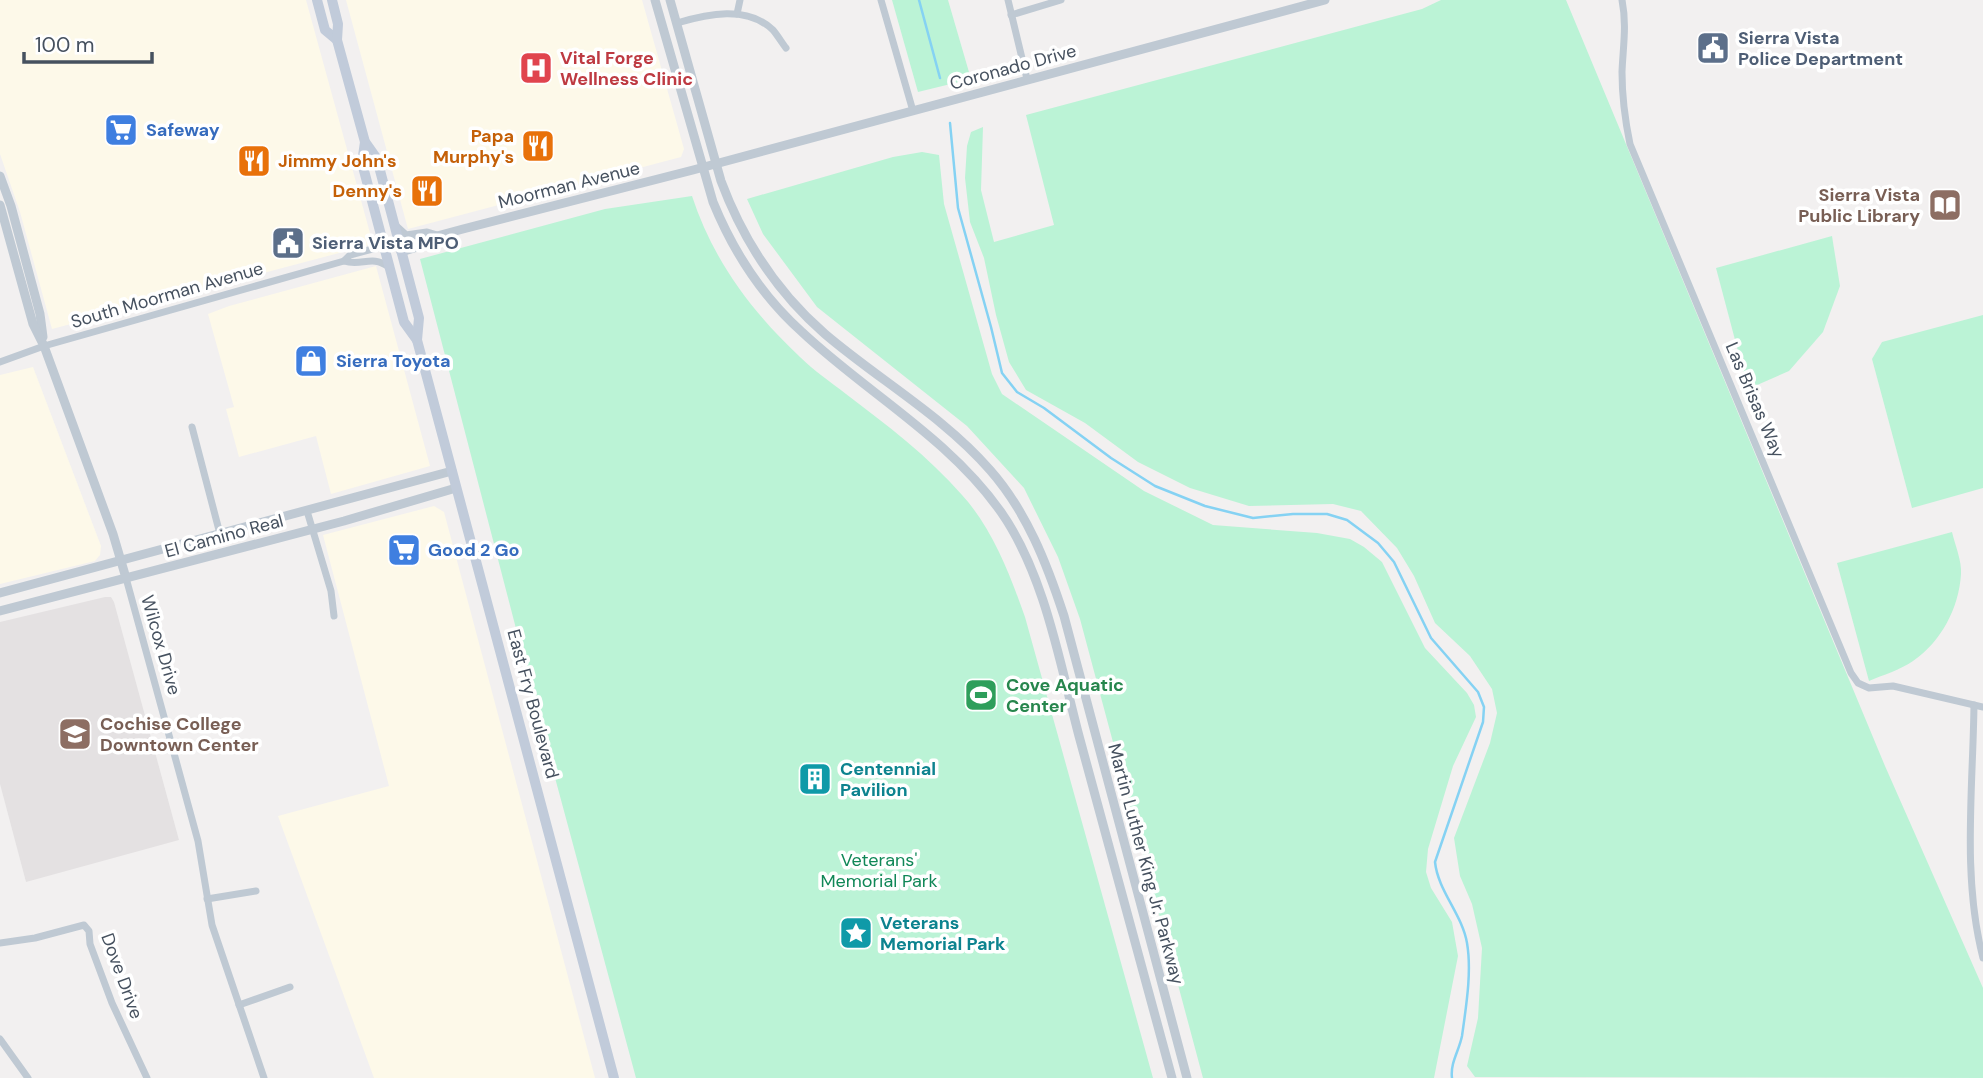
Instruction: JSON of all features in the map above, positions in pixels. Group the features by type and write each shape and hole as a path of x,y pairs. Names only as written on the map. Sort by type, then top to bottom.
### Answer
{"main road":[{"name":"East Fry Boulevard","path":"317,0 325,30 337,40"},
{"name":"East Fry Boulevard","path":"332,0 338,24 337,40 365,142 377,159 418,318 417,340 614,1078"},
{"name":"East Fry Boulevard","path":"365,142 362,163 404,322 417,340"}],"street":[{"name":"Martin Luther King Jr. Parkway","path":"655,0 709,165 742,231 791,300 825,334 953,432 973,452 1008,493 1036,541 1064,616 1187,1078"},
{"name":"Martin Luther King Jr. Parkway","path":"670,0 723,227 748,270 775,306 802,333 958,460 996,505 1016,539 1035,580 1052,634 1172,1078"},
{"path":"737,14 740,0"},
{"path":"881,0 913,111"},
{"path":"1008,0 1027,79"},
{"path":"1011,15 1061,0"},
{"name":"Coronado Drive","path":"709,165 1294,4 1325,0"},
{"name":"Las Brisas Way","path":"1622,0 1626,26 1623,88 1630,144 1851,673 1858,683 1869,688 1893,686 1983,707"},
{"path":"677,23 701,16 737,14 754,19 772,29 786,48"},
{"name":"Moorman Avenue","path":"401,252 430,243 437,236 709,165"},
{"name":"Wilcox Drive","path":"0,176 11,206 40,314 44,346"},
{"name":"Wilcox Drive","path":"0,205 33,324 44,346 121,561 198,841 212,925 264,1078"},
{"name":"Moorman Avenue","path":"394,225 406,236 427,233 437,236"},
{"name":"South Moorman Avenue","path":"0,362 44,346 344,261 350,255 384,246"},
{"name":"South Moorman Avenue","path":"344,261 353,264 370,260 381,261 390,267"},
{"path":"192,427 220,534"},
{"name":"El Camino Real","path":"0,593 452,471"},
{"name":"El Camino Real","path":"0,611 313,529 456,488"},
{"path":"307,512 334,602 334,616"},
{"path":"1974,705 1973,906 1983,958"},
{"path":"207,899 256,891"},
{"name":"Dove Drive","path":"0,943 35,938 85,925 112,1003 147,1078"},
{"path":"239,1005 290,987"},
{"path":"0,1040 28,1078"}],"shaded area":[{"path":"0,0 306,0 373,244 52,329 20,212 0,154"},
{"path":"346,0 642,0 684,149 681,157 408,229"},
{"name":"Sierra Toyota","path":"376,266 430,466 331,494 316,436 239,457 226,409 234,407 208,314"},
{"path":"33,367 101,546 100,555 95,561 0,584 0,375"},
{"path":"434,506 444,512 595,1078 374,1078 278,816 389,786 323,535"},
{"name":"Cochise College Downtown Center","path":"111,597 114,602 179,840 26,882 0,784 0,622"}],"green space":[{"path":"892,0 948,0 971,79 918,92"},
{"path":"1441,0 1566,0 1885,766 1983,988 1983,1078 1475,1077 1467,1066 1478,1018 1482,948 1472,904 1460,876 1454,838 1490,743 1497,713 1492,689 1470,656 1435,623 1414,576 1397,548 1361,511 1333,504 1249,506 1190,488 1138,462 1085,423 1026,390 1009,362 984,258 970,222 965,178 967,146 971,132 983,127 981,190 994,242 1054,225 1026,115 1422,9"},
{"path":"922,152 939,155 944,204 992,374 1002,394 1144,491 1213,525 1317,533 1350,539 1364,547 1382,562 1425,648 1467,693 1474,705 1476,717 1453,766 1428,849 1426,872 1431,888 1452,922 1458,956 1434,1078 1203,1078 1080,619 1058,557 1024,488 967,426 817,307 763,234 747,199 893,157"},
{"name":"Veterans' Memorial Park","path":"692,196 722,263 765,321 811,367 892,429 935,467 973,508 992,537 1025,617 1153,1078 636,1078 420,259 605,209"},
{"path":"1832,236 1840,286 1823,332 1789,371 1748,389 1716,268"},
{"path":"1983,315 1983,488 1912,508 1872,359 1882,342"},
{"path":"1952,532 1961,574 1957,599 1947,623 1932,644 1913,661 1869,681 1837,563"}],"waterway":[{"path":"919,0 940,78"},
{"path":"950,123 958,208 1002,373 1017,392 1155,486 1205,506 1253,518 1327,514 1347,520 1378,543 1394,562 1431,638 1478,692 1484,707 1483,722 1435,862 1441,883 1464,932 1468,954 1469,978 1465,1013 1462,1036 1452,1067 1452,1078"}],"place":[{"name":"Sierra Vista Police Department","path":"1713,48"},
{"name":"Vital Forge Wellness Clinic","path":"536,68"},
{"name":"Safeway","path":"121,130"},
{"name":"Papa Murphy's","path":"538,146"},
{"name":"Jimmy John's","path":"254,161"},
{"name":"Denny's","path":"427,191"},
{"name":"Sierra Vista Public Library","path":"1945,205"},
{"name":"Sierra Vista MPO","path":"288,243"},
{"name":"Sierra Toyota","path":"311,361"},
{"name":"Good 2 Go","path":"404,550"},
{"name":"Cove Aquatic Center","path":"981,695"},
{"name":"Cochise College Downtown Center","path":"75,734"},
{"name":"Centennial Pavilion","path":"815,779"},
{"name":"Veterans Memorial Park","path":"856,933"}]}
